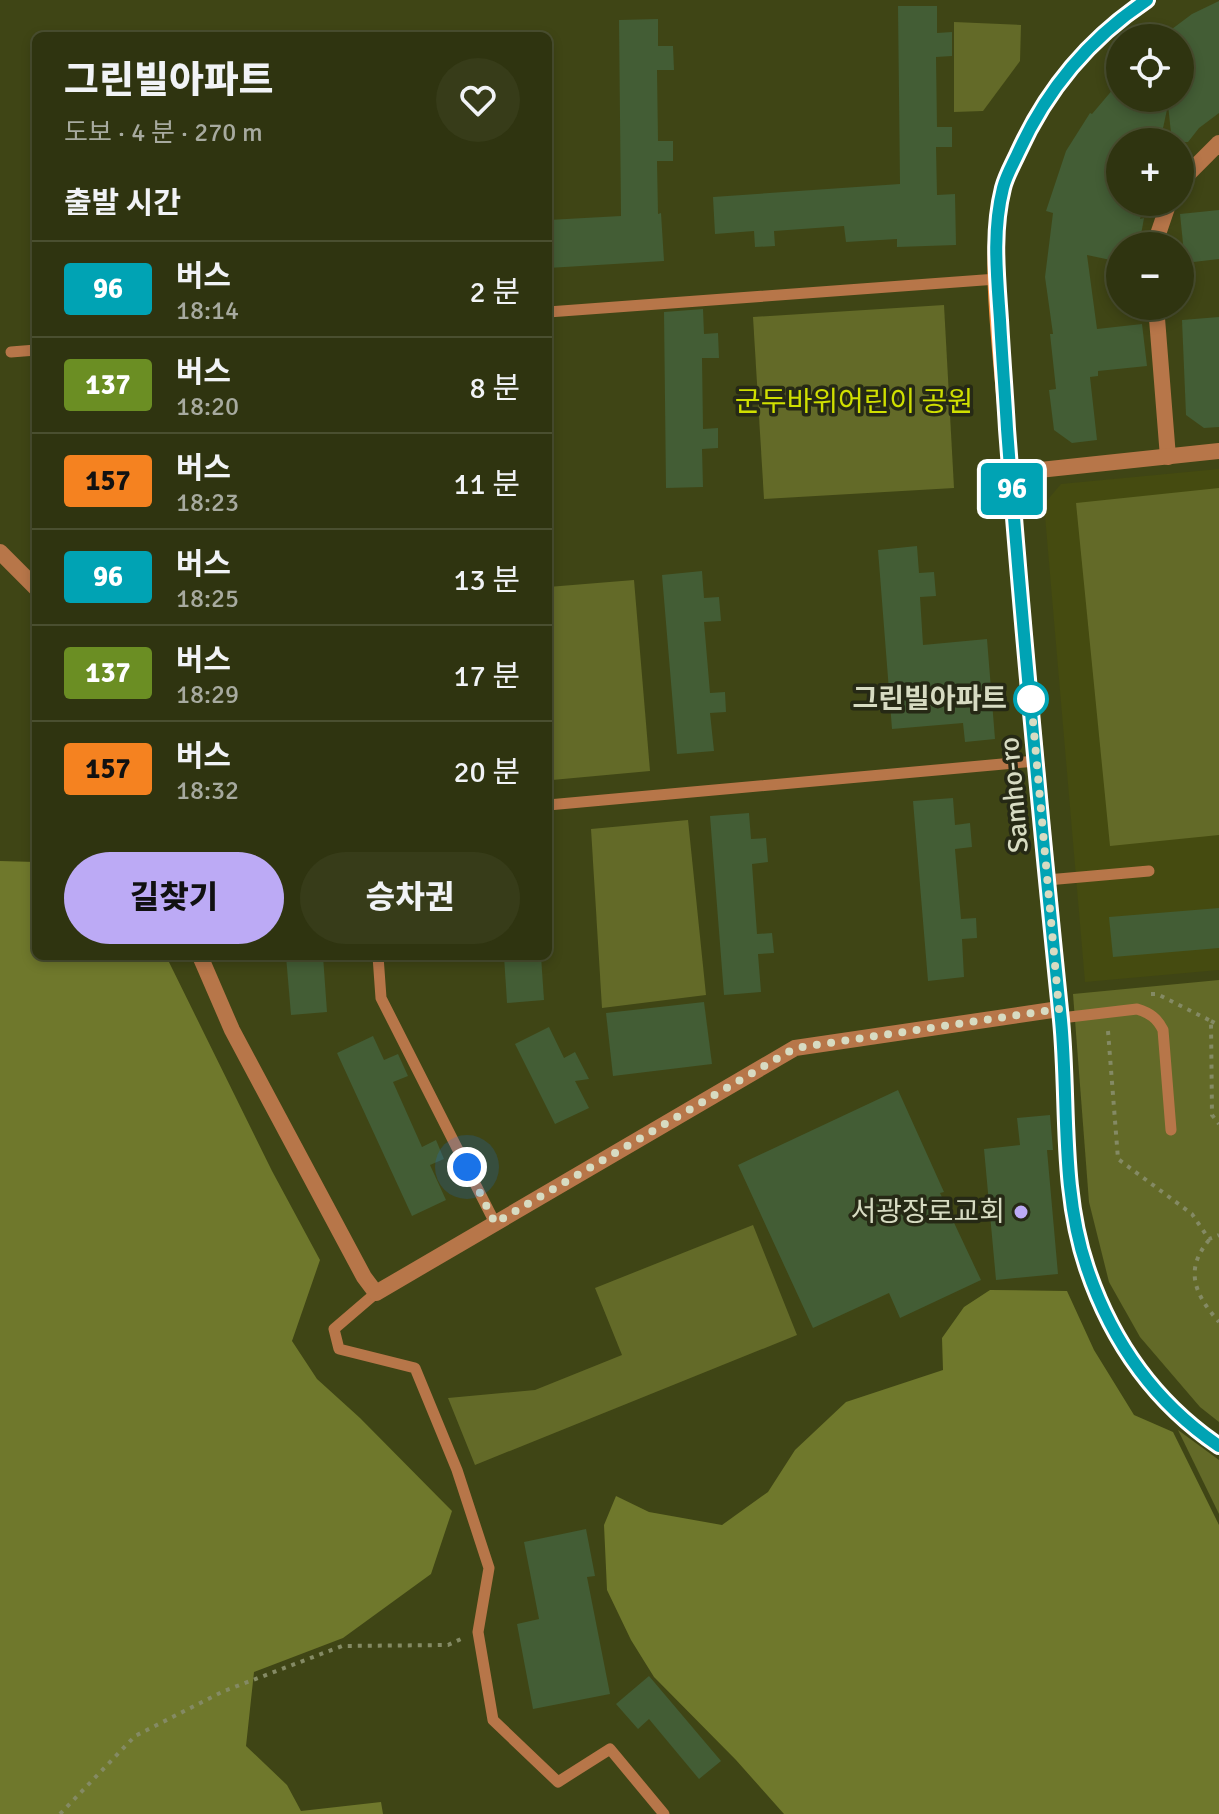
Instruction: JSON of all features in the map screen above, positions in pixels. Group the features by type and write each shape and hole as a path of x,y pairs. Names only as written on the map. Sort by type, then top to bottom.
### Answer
{"street":[{"name":"Samho-ro","path":"1147,0 1095,41 1036,114 1004,184 996,221 997,279 1011,473 1060,1014 1064,1123 1074,1205 1086,1267 1112,1329 1151,1388 1178,1415 1219,1446"},
{"path":"1194,168 1219,143"},
{"path":"1157,320 1168,457"},
{"path":"1011,473 1219,451"},
{"path":"0,552 32,584"},
{"path":"202,960 232,1030 364,1277 376,1293 795,1048 1060,1014"}],"lane":[{"path":"552,312 997,279"},
{"path":"11,352 32,350"},
{"path":"552,805 1036,761"},
{"path":"1047,880 1149,871"},
{"path":"378,960 381,998 495,1223"},
{"path":"1060,1014 1106,1014 1137,1009 1149,1013 1158,1021 1163,1030 1171,1130"},
{"path":"376,1293 334,1329 339,1349 415,1368 457,1470 489,1568 478,1632 493,1720 558,1782 610,1749 664,1814"}],"path":[{"path":"1106,1014 1118,1159 1192,1214 1209,1239"},
{"path":"1211,1021 1219,1025"},
{"path":"1219,1235 1209,1239 1196,1262 1196,1290 1219,1322"},
{"path":"60,1814 135,1736 224,1691 342,1646 448,1645 478,1632"}],"shaded area":[{"path":"1219,469 1219,970 1085,982 1044,504 1061,484"},
{"path":"0,861 32,862 32,960 168,960 272,1171 320,1260 292,1341 317,1379 452,1511 431,1574 343,1638 254,1672 246,1746 287,1785 301,1811 381,1802 383,1814 0,1814"},
{"path":"990,1290 1067,1291 1094,1350 1134,1415 1173,1432 1219,1525 1219,1814 784,1814 654,1677 631,1640 607,1590 604,1525 616,1496 649,1512 722,1525 768,1492 795,1450 846,1402 943,1370 942,1338 964,1307"}],"green space":[{"path":"954,22 1021,25 1020,61 983,111 954,112"},
{"name":"군두바위어린이 공원","path":"944,305 954,488 764,499 753,317"},
{"path":"1219,488 1219,835 1110,846 1076,503"},
{"path":"634,580 650,771 552,780 552,587"},
{"path":"688,820 706,995 602,1008 591,829"},
{"path":"1219,980 1219,1422 1200,1407 1140,1337 1109,1282 1089,1202 1073,994"},
{"path":"753,1225 797,1335 475,1465 448,1398 535,1390 622,1355 595,1288"},
{"path":"1178,1430 1219,1460 1219,1514"}],"building":[{"path":"1219,1 1219,113 1194,134 1194,128 1170,128 1169,112 1194,112 1194,24 1179,24"},
{"path":"898,6 937,6 937,33 952,32 952,56 936,57 937,127 952,127 952,147 936,147 937,195 955,194 956,245 897,247 897,239 846,242 844,226 774,231 775,246 755,247 754,231 715,234 713,197 900,184"},
{"path":"658,19 658,46 673,46 674,70 657,70 658,141 673,141 673,161 657,161 658,214 661,213 664,261 552,268 552,220 621,216 619,20"},
{"path":"1106,98 1106,112 1166,112 1163,128 1106,128 1106,216 1144,218 1142,232 1106,232 1106,259 1087,255 1097,329 1142,324 1147,366 1098,371 1098,376 1090,377 1097,440 1072,443 1054,430 1049,390 1056,389 1045,277 1053,213 1046,211 1066,151"},
{"path":"1219,210 1219,259 1194,262 1194,232 1182,232 1180,216 1194,216 1194,213"},
{"path":"703,309 704,334 718,333 719,358 702,358 703,429 718,428 718,448 702,449 703,487 666,488 664,312"},
{"path":"1219,317 1219,427 1204,428 1186,415 1182,320"},
{"path":"917,546 919,573 934,572 936,596 920,597 923,645 987,639 995,739 965,742 963,723 892,729 878,550"},
{"path":"702,571 704,598 719,597 721,621 704,622 710,693 725,692 726,712 710,713 714,751 677,754 662,575"},
{"path":"953,798 955,825 970,823 972,847 955,849 961,919 976,918 977,938 962,939 964,977 928,981 913,801"},
{"path":"749,813 751,839 766,838 768,862 752,864 757,934 772,933 774,953 758,954 761,992 724,995 710,816"},
{"path":"1219,908 1219,948 1113,957 1109,917"},
{"path":"286,960 323,960 327,1012 291,1015"},
{"path":"504,960 541,960 544,1000 507,1003"},
{"path":"704,1002 712,1064 613,1076 606,1013"},
{"path":"549,1027 564,1058 575,1052 589,1079 575,1081 589,1108 555,1124 515,1044"},
{"path":"373,1036 384,1060 398,1054 408,1076 393,1082 422,1147 436,1140 444,1159 430,1165 446,1200 412,1216 337,1053"},
{"path":"898,1090 944,1192 940,1193 981,1280 900,1318 889,1293 813,1328 738,1165"},
{"name":"서광장로교회","path":"1050,1115 1053,1150 1047,1150 1058,1274 996,1280 984,1149 1020,1145 1017,1118"},
{"path":"586,1529 595,1576 587,1577 610,1694 533,1709 517,1624 539,1619 524,1542"},
{"path":"649,1676 721,1761 699,1779 649,1719 638,1729 616,1704"}],"bus line":[{"name":"96","path":"1147,0 1095,41 1036,114 1004,184 996,221 997,279 1011,473 1061,1018 1064,1123 1079,1237 1086,1267 1112,1329 1128,1356 1151,1388 1178,1415 1219,1446"}],"place":[{"name":"그린빌아파트","path":"1031,699"},
{"name":"서광장로교회","path":"1021,1212"}],"route":[{"path":"467,1167 495,1223 795,1048 1059,1009 1031,699"}]}
